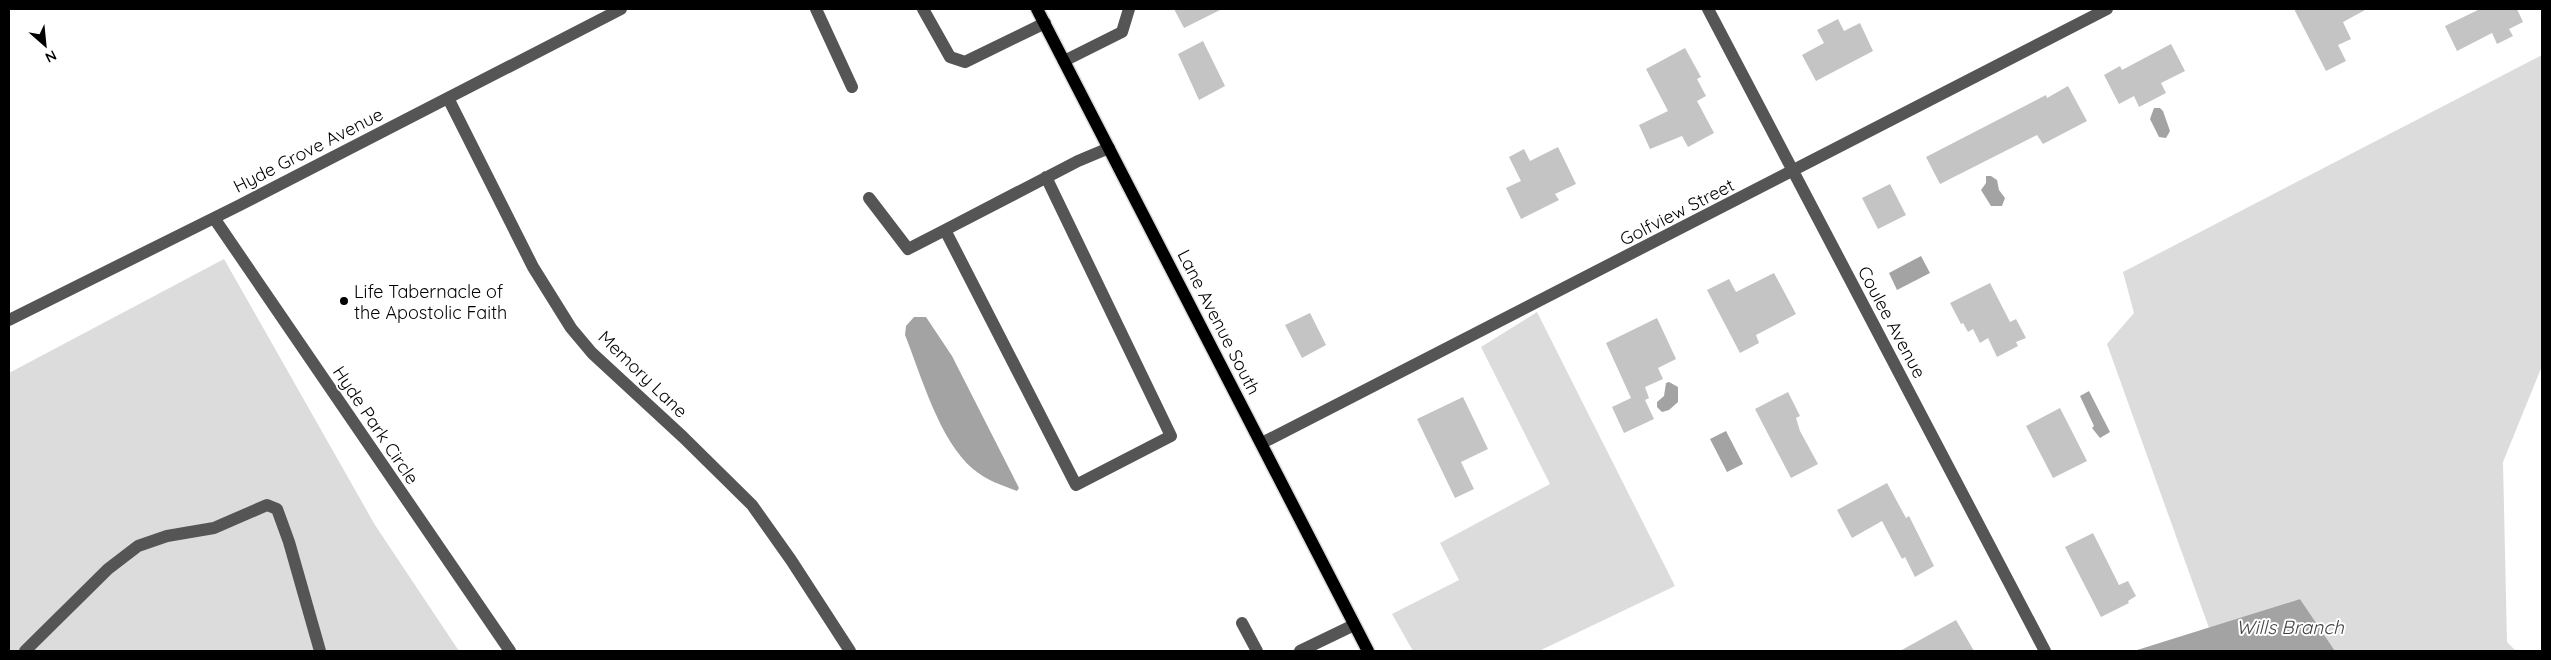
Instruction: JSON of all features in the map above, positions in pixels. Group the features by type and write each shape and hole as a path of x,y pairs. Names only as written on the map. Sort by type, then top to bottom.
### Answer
{"main road":[{"name":"Lane Avenue South","path":"1037,9 1368,651"}],"street":[{"name":"Hyde Grove Avenue","path":"9,320 214,218 621,9"},
{"path":"816,9 852,87"},
{"path":"923,9 950,57 965,62 1045,23"},
{"path":"1064,61 1122,32 1129,9"},
{"name":"Coulee Avenue","path":"1708,9 2045,651"},
{"name":"Golfview Street","path":"1262,443 1793,172 2107,9"},
{"name":"Memory Lane","path":"448,98 534,267 571,328 592,353 683,437 752,506 791,560 850,651"},
{"path":"869,198 908,249 1046,177 1109,148"},
{"path":"945,230 1076,485 1171,436 1046,177"},
{"name":"Hyde Park Circle","path":"214,218 510,651"},
{"path":"25,651 108,569 138,546 167,536 214,528 267,505 277,509 289,542 320,651"},
{"path":"1242,622 1257,651"},
{"path":"1300,651 1354,625"}],"shaded area":[{"path":"2542,55 2542,366 2503,462 2507,642 2516,651 2335,651 2300,599 2209,628 2107,344 2134,313 2123,272"},
{"path":"224,259 375,525 459,651 9,651 9,373"},
{"path":"1537,312 1675,586 1539,651 1413,651 1392,614 1459,580 1440,543 1550,484 1481,347"}],"water":[{"path":"2154,108 2160,108 2163,111 2170,131 2166,138 2159,137 2150,119"},
{"path":"1986,176 1991,176 1997,180 1999,190 2005,198 2002,206 1991,206 1981,190 1986,183"},
{"path":"1921,256 1930,273 1897,290 1889,273"},
{"path":"914,317 926,317 952,356 1019,488 1017,491 978,473 961,457 950,441 932,406 905,335 906,326"},
{"path":"1669,382 1678,387 1678,402 1669,410 1662,412 1657,407 1657,402 1664,396 1666,383"},
{"path":"2089,391 2110,432 2100,438 2092,428 2094,426 2080,396"},
{"path":"1726,431 1743,464 1727,472 1710,439"},
{"name":"Wills Branch","path":"2300,599 2335,651 2134,651"}],"building":[{"path":"1174,9 1222,9 1184,28"},
{"path":"2294,9 2367,9 2343,22 2351,39 2338,45 2346,61 2326,71"},
{"path":"2480,9 2517,9 2523,22 2509,29 2513,36 2497,44 2492,33 2457,51 2445,26"},
{"path":"1838,19 1844,31 1860,23 1873,51 1816,81 1802,55 1824,43 1817,30"},
{"path":"1203,41 1225,86 1199,100 1178,54"},
{"path":"2171,44 2185,71 2161,83 2166,93 2139,107 2134,96 2119,104 2104,75 2120,66 2122,70"},
{"path":"1685,48 1701,77 1697,79 1706,96 1697,101 1714,133 1688,147 1682,136 1650,149 1639,125 1668,111 1646,69"},
{"path":"2068,86 2087,121 2043,144 2037,135 1940,184 1926,157 2046,95 2047,98"},
{"path":"1558,147 1576,184 1555,194 1559,200 1521,219 1506,188 1521,181 1509,157 1524,149 1530,161"},
{"path":"1890,184 1906,215 1878,229 1862,198"},
{"path":"1774,273 1796,314 1756,335 1759,343 1740,353 1707,290 1729,279 1736,292"},
{"path":"1990,283 2010,322 2016,319 2026,338 2016,342 2018,346 1997,357 1988,338 1980,343 1973,329 1968,332 1963,323 1961,324 1950,303"},
{"path":"1310,313 1326,345 1302,358 1285,325"},
{"path":"1657,318 1676,359 1658,368 1663,379 1645,387 1649,398 1645,400 1654,419 1624,433 1612,407 1631,398 1606,343"},
{"path":"1788,392 1800,416 1796,418 1800,431 1818,464 1791,478 1755,409"},
{"path":"1463,397 1488,449 1461,462 1474,489 1455,498 1417,419"},
{"path":"2060,408 2087,461 2053,478 2026,426"},
{"path":"1887,483 1906,518 1909,516 1934,566 1915,577 1905,557 1902,559 1882,521 1852,538 1837,510"},
{"path":"2093,533 2119,585 2128,581 2136,596 2128,601 2129,603 2101,617 2065,547"},
{"path":"1956,620 1974,651 1900,651"}],"place":[{"name":"Life Tabernacle of the Apostolic Faith","path":"344,301"}]}
